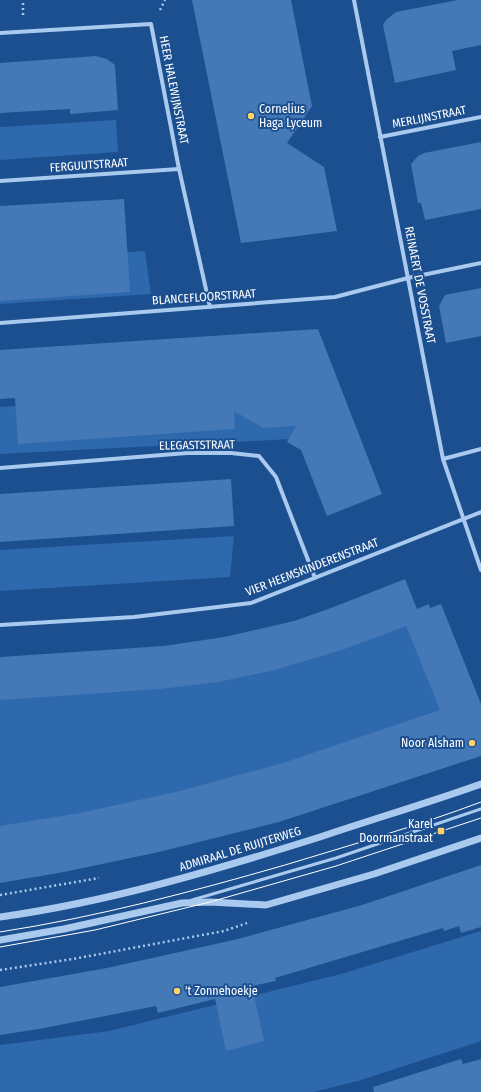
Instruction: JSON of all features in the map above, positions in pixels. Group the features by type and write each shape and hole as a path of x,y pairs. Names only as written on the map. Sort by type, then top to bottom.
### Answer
{"street":[{"name":"REINAERT DE VOSSTRAAT","path":"354,0 443,459 481,570"},
{"name":"HEER HALEWIJNSTRAAT","path":"0,34 152,24 179,169 210,307"},
{"name":"MERLIJNSTRAAT","path":"380,137 481,117"},
{"name":"FERGUUTSTRAAT","path":"0,181 179,169"},
{"name":"BLANCEFLOORSTRAAT","path":"0,323 335,297 408,278 481,263"},
{"path":"443,459 481,449"},
{"name":"ELEGASTSTRAAT","path":"0,468 187,453 231,453 259,456 276,477 315,578"},
{"name":"VIER HEEMSKINDERENSTRAAT","path":"0,625 134,617 251,603 481,512"},
{"name":"ADMIRAAL DE RUIJTERWEG","path":"0,917 36,912 133,891 243,861 481,784"},
{"path":"0,940 64,929 182,902 266,904 374,874 481,838"}],"lane":[{"path":"182,902 336,858 481,809"}],"shaded area":[{"path":"116,120 118,152 0,160 0,127"},
{"path":"145,251 151,294 0,304 0,261"},
{"path":"302,387 310,438 0,454 0,407"},
{"path":"234,536 230,577 0,591 0,550"},
{"path":"413,611 458,720 0,851 0,676"},
{"path":"481,931 481,1041 358,1081 314,1092 0,1092 0,1045 109,1031 341,974"}],"building":[{"name":"Cornelius Haga Lyceum","path":"192,0 291,0 312,106 287,143 324,167 337,231 241,243"},
{"path":"458,0 481,0 481,45 452,51 456,70 395,83 383,25 386,20 396,12"},
{"path":"96,56 107,59 115,65 118,110 70,114 70,109 0,113 0,63"},
{"path":"481,142 481,209 425,220 421,203 418,203 411,164 418,156 424,153"},
{"path":"124,199 130,292 0,301 0,206"},
{"path":"481,288 481,336 446,343 439,306 445,295"},
{"path":"318,329 382,494 327,516 301,450 287,442 296,426 263,428 234,411 235,429 18,444 15,398 0,399 0,350"},
{"path":"231,479 234,526 0,542 0,494"},
{"path":"405,579 417,609 429,604 430,608 441,604 481,704 481,756 279,822 159,852 64,872 0,883 0,826 80,813 180,791 283,763 440,710 406,626 342,650 271,671 218,682 160,689 0,700 0,657 164,646 224,637 294,621"},
{"path":"481,865 481,927 461,933 459,926 444,931 443,928 275,978 276,981 252,986 264,1041 226,1051 215,999 158,1013 156,1006 39,1029 0,1035 0,987 107,968 238,939 362,905"},
{"path":"461,1059 463,1064 481,1059 481,1092 374,1092 373,1087"}],"tram line":[{"path":"0,932 72,919 144,903 214,885 384,835 481,802"},
{"path":"0,947 95,930 210,902 336,866 481,818"}],"place":[{"name":"Cornelius Haga Lyceum","path":"251,116"},
{"name":"Noor Alsham","path":"472,743"},
{"name":"Karel Doormanstraat","path":"441,831"},
{"name":"'t Zonnehoekje","path":"177,991"}]}
